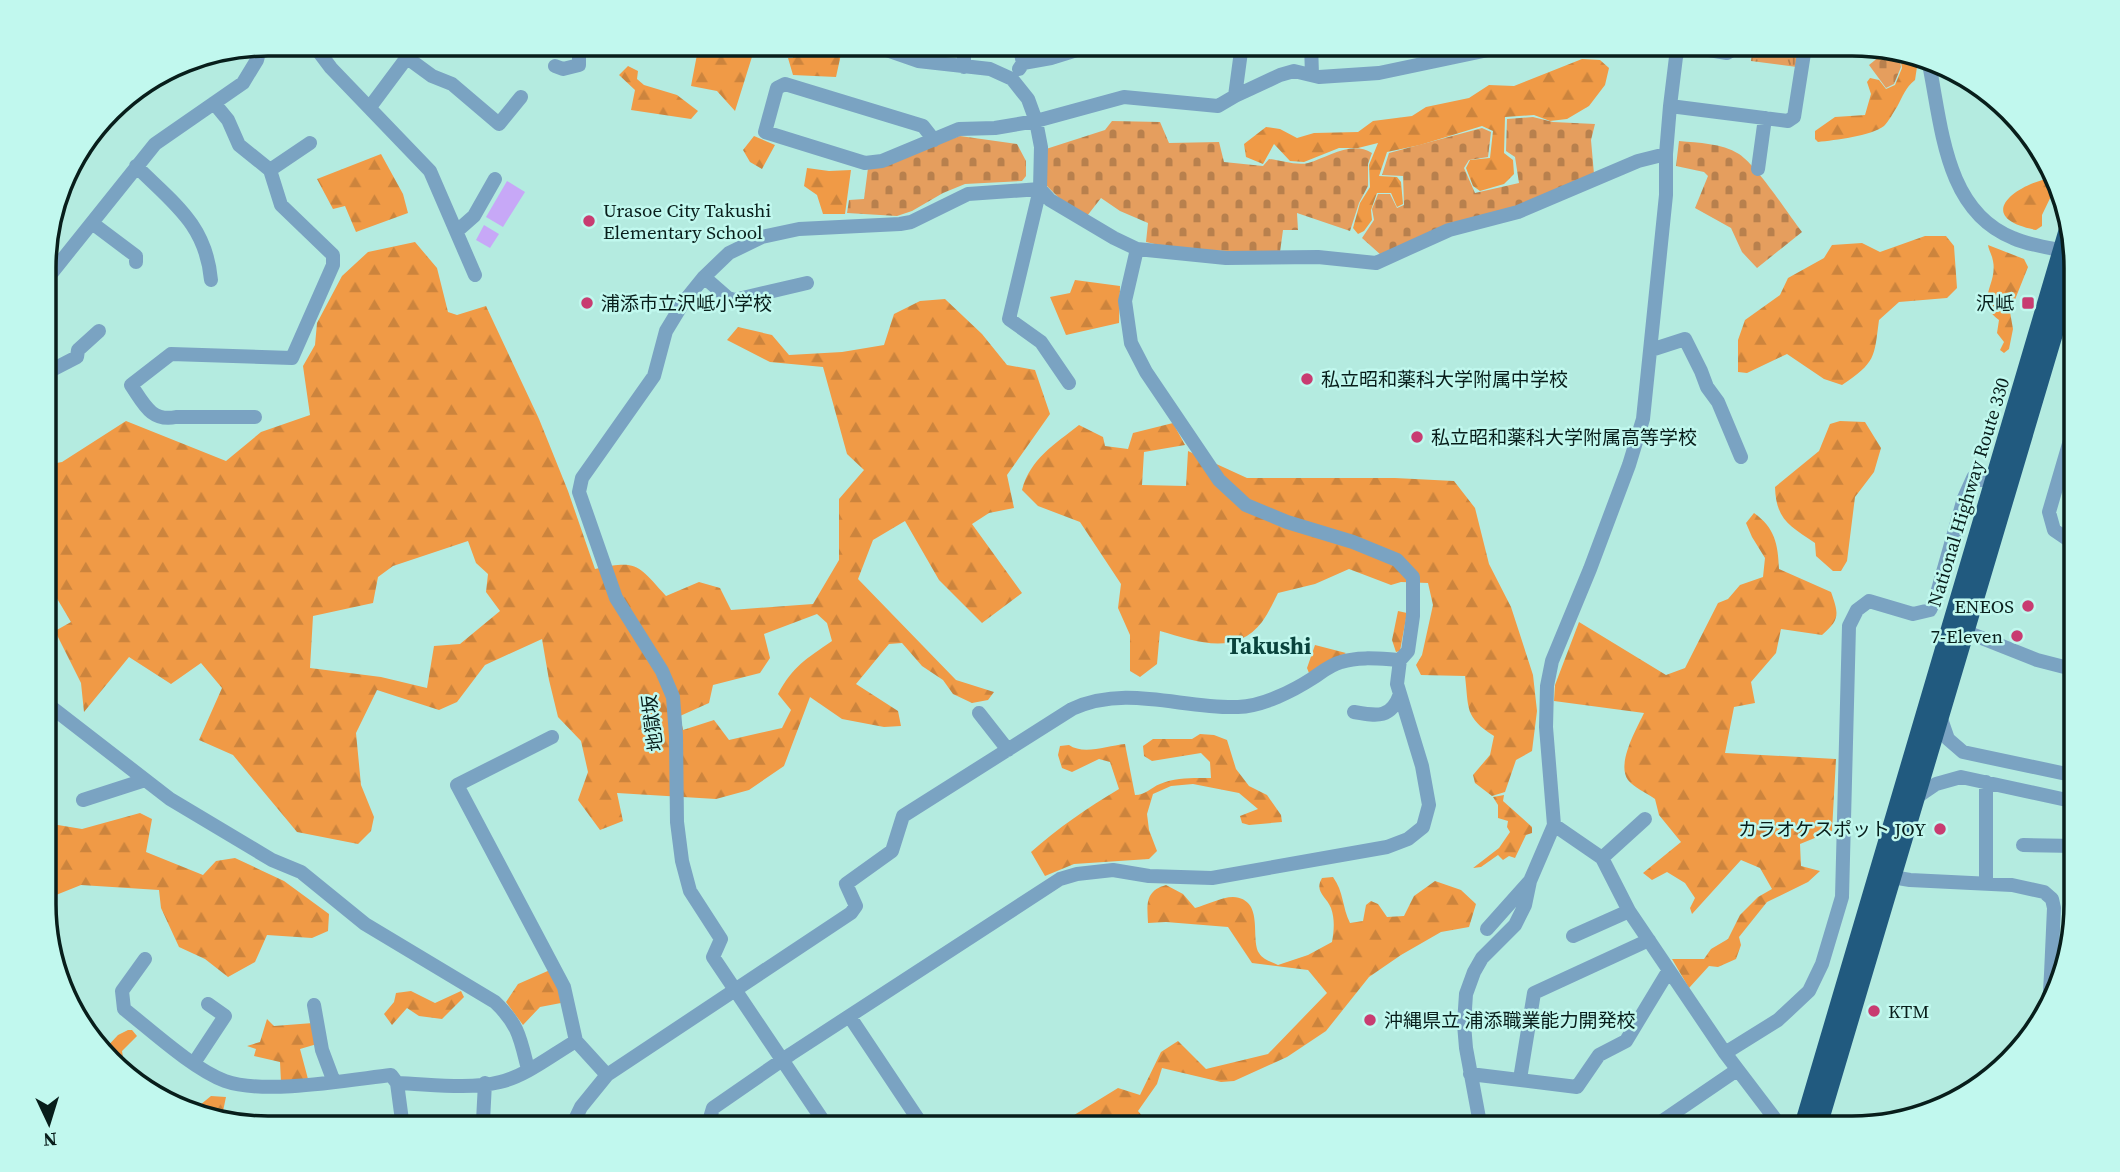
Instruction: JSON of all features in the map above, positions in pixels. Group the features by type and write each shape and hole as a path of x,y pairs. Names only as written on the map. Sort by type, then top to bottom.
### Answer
{"highway":[{"name":"National Highway Route 330","path":"1807,1116 2063,248"},
{"name":"National Highway Route 330","path":"1821,1116 2064,298"}],"street":[{"path":"56,268 155,144 243,83 258,56"},
{"path":"322,56 430,171 475,275"},
{"path":"555,66 563,69 579,65 579,56"},
{"path":"904,56 918,61 990,69 1012,79 1028,99 1041,147 1040,189 1009,319 1041,342 1069,383"},
{"path":"964,56 964,67"},
{"path":"1022,56 1023,63"},
{"path":"1012,79 1023,63 1057,56"},
{"path":"1235,96 1240,56"},
{"path":"1311,56 1311,75"},
{"path":"934,140 923,126 785,84 777,88 765,132 866,163 881,162 959,130 995,128 1036,121 1124,97 1218,106 1280,75 1294,71 1311,75 1342,76 1379,73 1460,56"},
{"path":"1479,1116 1464,1024 1466,994 1482,958 1515,925 1554,825 1546,727 1547,686 1552,661 1590,569 1629,465 1643,419 1666,195 1666,154 1676,56"},
{"path":"1671,107 1788,121 1794,117 1804,56"},
{"path":"370,107 406,57 432,76 452,84 499,124 521,97"},
{"path":"1930,71 1950,160 1969,205 1989,225 2026,243 2064,250"},
{"path":"214,103 228,120 239,145 270,170 281,205 333,255 333,265 292,358 171,354 131,386 151,413 165,419 255,417"},
{"path":"1758,170 1765,118"},
{"path":"270,170 310,143"},
{"path":"1040,189 1050,201 1138,249 1226,258 1318,257 1376,263 1448,230 1518,212 1638,161 1666,154"},
{"path":"136,166 196,228 209,261 211,280"},
{"path":"457,231 474,216 495,179"},
{"path":"807,283 734,300 727,298 704,277 729,253 771,235 826,226 900,224 911,222 968,194 1040,189"},
{"path":"92,223 136,256 136,262"},
{"path":"711,1116 713,1108 783,1060 1060,879 1113,870 1150,876 1212,878 1361,853 1408,839 1423,827 1429,806 1422,766 1397,684 1400,660 1408,651 1413,616 1413,577 1397,560 1353,542 1287,523 1246,505 1219,481 1146,372 1131,343 1125,301 1138,249"},
{"name":"地獄坂","path":"704,277 683,303 666,331 654,376 582,478 579,492 616,598 662,671 673,697 677,822 682,861 690,891 721,939 713,957 735,988"},
{"path":"56,368 77,357 78,350 99,331"},
{"path":"1651,350 1685,339 1707,387 1718,402 1741,457"},
{"path":"2064,461 2049,512 2054,530 2064,537"},
{"path":"1725,1053 1778,1020 1809,991 1822,964 1842,897 1849,626 1857,610 1869,601 1913,614 1930,610 1964,498 1973,478 1994,482"},
{"path":"1964,631 2037,660 2064,667"},
{"path":"577,1116 607,1075 851,913 856,905 846,884 892,851 903,816 1072,709 1087,702 1126,696 1239,707 1265,701 1295,688 1341,661 1372,658 1400,660"},
{"path":"1354,712 1376,715 1388,713 1396,705 1400,694"},
{"path":"56,713 170,799 272,860 301,872 365,925 495,1002 511,1017 518,1031 528,1069"},
{"path":"979,713 1008,750"},
{"path":"1940,715 1948,739 1963,752 2064,773"},
{"path":"552,737 457,785 564,987 576,1041 607,1075"},
{"path":"1914,799 1930,787 1949,779 1961,778 2064,799"},
{"path":"83,800 145,779"},
{"path":"1986,782 1986,883"},
{"path":"2060,798 2064,788"},
{"path":"1602,858 1645,819"},
{"path":"1554,825 1602,858 1629,911 1648,940 1737,1070 1773,1116"},
{"path":"2023,845 2064,846"},
{"path":"1892,877 2012,885 2044,892 2052,899 2054,908 2054,968"},
{"path":"1487,929 1530,881"},
{"path":"1573,936 1629,911"},
{"path":"1520,1079 1534,993 1648,940"},
{"path":"145,958 122,991 124,1009 194,1063 224,1081 245,1085 334,1082 391,1075 397,1083 401,1116"},
{"path":"1470,1074 1577,1087 1599,1055 1626,1041 1669,970"},
{"path":"735,988 820,1116"},
{"path":"194,1063 225,1016 208,1004"},
{"path":"314,1005 322,1050 334,1082"},
{"path":"850,1017 916,1116"},
{"path":"397,1083 500,1082 576,1041"},
{"path":"1670,1116 1737,1070"},
{"path":"482,1116 485,1083"}],"green space":[{"path":"697,56 752,56 735,111 717,91 691,86"},
{"path":"841,56 836,77 793,75 788,58"},
{"path":"1752,56 1798,56 1797,67 1751,61"},
{"path":"1878,58 1900,62 1901,67 1894,84 1886,88 1869,65"},
{"path":"1582,59 1600,60 1609,68 1605,85 1589,106 1567,119 1550,121 1534,115 1505,117 1504,153 1513,160 1514,174 1504,184 1480,191 1473,186 1466,168 1470,160 1490,158 1493,131 1482,126 1387,152 1379,176 1397,177 1401,182 1403,204 1397,207 1391,193 1377,193 1371,210 1372,220 1364,231 1358,234 1353,228 1360,203 1370,187 1369,165 1378,143 1358,148 1339,148 1304,162 1290,161 1274,144 1263,164 1246,157 1244,144 1266,127 1280,129 1297,138 1314,133 1358,132 1373,121 1412,116 1426,107 1469,98 1489,85 1514,86"},
{"path":"1901,62 1917,66 1915,80 1906,89 1884,126 1853,137 1818,142 1815,139 1815,131 1835,117 1865,115 1871,94 1867,82 1870,78 1879,80 1886,89 1895,85 1902,68"},
{"path":"628,66 638,71 637,79 644,85 677,95 698,111 691,119 631,110 635,90 619,75"},
{"path":"1533,117 1553,122 1595,124 1591,140 1594,174 1556,193 1381,255 1362,238 1374,220 1372,209 1378,194 1390,194 1397,208 1404,205 1403,176 1382,175 1389,153 1482,128 1491,132 1488,157 1469,160 1464,168 1475,193 1519,183 1515,157 1506,151 1507,119"},
{"path":"1112,121 1160,122 1169,143 1219,142 1224,162 1263,166 1269,159 1304,164 1348,149 1364,149 1372,153 1368,164 1368,186 1350,231 1297,213 1298,230 1283,230 1280,252 1181,250 1146,242 1148,223 1120,211 1101,198 1087,216 1064,203 1046,185 1046,149 1105,130"},
{"path":"754,136 775,145 762,169 750,162 743,150"},
{"path":"960,136 1017,144 1026,161 1026,176 1022,181 965,184 897,216 847,213 849,200 864,199 868,168"},
{"path":"1679,141 1717,146 1739,154 1763,179 1802,232 1757,268 1742,252 1731,228 1695,208 1708,176 1704,172 1676,166"},
{"path":"381,154 403,194 408,213 356,232 345,206 333,209 317,179"},
{"path":"807,168 851,170 845,214 823,214 817,195 804,186"},
{"path":"2044,180 2051,196 2042,215 2042,226 2036,230 2017,225 2007,218 2003,210 2013,195"},
{"path":"1925,236 1946,236 1954,246 1957,288 1947,298 1899,302 1879,320 1874,351 1867,364 1842,385 1824,379 1787,354 1747,373 1738,372 1738,340 1745,320 1780,295 1788,278 1824,258 1832,245 1862,243 1880,252"},
{"path":"415,242 437,268 448,312 457,315 486,306 539,419 595,569 620,565 636,567 666,596 699,582 720,588 731,610 813,604 839,560 839,499 864,470 847,454 823,367 770,362 727,340 738,327 772,335 789,355 842,352 884,345 894,314 920,301 945,299 982,334 1007,365 1035,370 1050,414 1007,475 1014,508 989,513 972,524 1022,593 982,623 939,580 905,521 873,540 858,579 956,680 994,692 988,700 972,703 953,694 943,680 922,666 902,643 889,644 856,684 898,711 901,726 884,727 842,719 810,697 784,766 749,790 716,799 617,793 623,821 600,830 578,800 588,772 581,741 558,717 542,639 485,665 457,702 439,710 377,690 356,733 361,785 374,817 371,831 358,844 297,832 233,755 199,740 222,688 201,663 171,684 129,657 84,712 81,683 56,633 71,622 56,597 56,463 62,462 126,421 226,461 261,432 310,415 303,366 315,345 317,323 342,276 368,252","holes":["468,541 476,563 488,574 486,592 500,611 460,644 434,646 427,688 381,677 310,668 313,616 373,603 378,577 393,566","817,614 827,623 832,641 807,658 778,694 791,710 782,728 729,740 714,720 683,730 680,716 709,703 713,685 760,673 770,658 764,634"]},
{"path":"1988,245 2024,259 2028,267 2010,312 2013,329 2009,349 2004,353 2000,350 2004,342 1997,333 1999,320 1988,306 1988,292 1994,270"},
{"path":"1075,280 1120,286 1119,323 1066,335 1050,297 1070,293"},
{"path":"1840,421 1865,422 1881,448 1874,472 1855,497 1847,561 1841,571 1833,571 1816,556 1815,543 1786,521 1778,507 1775,487 1819,451 1830,424"},
{"path":"1173,423 1185,445 1144,452 1142,485 1186,486 1188,451 1247,478 1395,478 1454,481 1475,508 1489,564 1511,607 1533,675 1537,711 1532,751 1516,760 1505,792 1492,796 1475,783 1473,775 1490,755 1494,736 1477,723 1470,711 1465,676 1421,675 1416,665 1422,655 1433,605 1428,583 1401,582 1391,585 1349,569 1315,584 1278,593 1262,622 1240,640 1227,643 1201,642 1160,631 1157,664 1140,677 1130,671 1130,635 1118,608 1121,584 1080,522 1038,506 1022,490 1037,461 1079,425 1103,437 1105,446 1128,449 1133,433"},
{"path":"1754,513 1767,525 1774,537 1779,569 1831,592 1836,616 1835,621 1822,635 1781,629 1776,653 1751,682 1755,703 1734,707 1725,753 1836,759 1832,831 1800,844 1801,866 1820,871 1808,882 1767,902 1739,937 1741,945 1736,959 1718,967 1709,966 1689,988 1672,959 1704,959 1711,949 1728,939 1740,915 1758,897 1772,889 1760,868 1741,860 1692,914 1690,908 1695,898 1685,883 1667,872 1652,880 1643,873 1681,842 1659,815 1655,799 1630,783 1625,773 1624,765 1629,746 1644,713 1554,701 1555,685 1579,622 1666,675 1685,668 1718,603 1728,599 1740,585 1763,577 1765,558 1746,523"},
{"path":"1398,611 1407,613 1400,651 1396,652 1392,640"},
{"path":"1315,645 1346,653 1309,673 1307,668"},
{"path":"1200,734 1227,740 1236,769 1249,786 1267,795 1281,815 1282,822 1249,825 1242,823 1240,816 1258,809 1239,793 1193,784 1171,786 1153,794 1147,814 1149,830 1157,851 1149,859 1074,864 1045,876 1031,852 1073,819 1119,789 1110,762 1099,759 1072,772 1062,768 1058,755 1060,746 1069,745 1088,750 1125,744 1135,795 1139,795 1172,780 1211,778 1210,762 1201,753 1152,761 1144,756 1143,746 1153,739 1192,739"},
{"path":"1504,795 1503,801 1532,827 1532,833 1526,835 1515,858 1509,856 1503,860 1498,855 1481,867 1473,868 1499,848 1510,832 1508,821 1498,818 1498,805 1493,797"},
{"path":"140,813 152,819 146,852 203,875 216,861 235,858 284,881 329,914 328,931 312,938 267,935 255,962 228,977 205,959 179,947 161,908 159,890 81,885 56,895 56,825 82,829"},
{"path":"1333,877 1350,923 1363,921 1366,905 1371,901 1378,904 1387,917 1404,916 1414,896 1435,881 1461,890 1476,904 1469,927 1441,932 1369,977 1326,1031 1287,1057 1234,1081 1221,1082 1162,1068 1157,1084 1138,1111 1142,1116 1072,1116 1118,1088 1140,1095 1161,1052 1178,1041 1206,1069 1268,1054 1327,993 1308,970 1252,963 1228,927 1148,923 1148,904 1154,891 1166,885 1183,894 1195,908 1229,897 1243,899 1253,912 1259,953 1278,965 1308,955 1332,942 1332,912 1319,887 1322,878"},
{"path":"550,970 559,988 561,1003 540,1007 523,1025 506,1002 518,984"},
{"path":"411,991 435,1003 461,991 464,997 442,1019 419,1016 407,1008 392,1025 384,1014 394,1002 396,993"},
{"path":"267,1019 274,1026 313,1023 317,1044 300,1049 308,1079 281,1082 280,1062 254,1056 256,1049 247,1046 260,1042"},
{"path":"132,1030 137,1036 122,1051 123,1058 109,1044 118,1035"},
{"path":"211,1096 226,1097 223,1111 200,1105"}],"shaded area":[{"path":"507,181 525,192 503,227 486,217"},
{"path":"484,225 499,234 490,248 476,240"}],"place":[{"name":"Urasoe City Takushi Elementary School","path":"589,221"},
{"name":"浦添市立沢岻小学校","path":"587,303"},
{"name":"沢岻","path":"2028,303"},
{"name":"私立昭和薬科大学附属中学校","path":"1307,379"},
{"name":"私立昭和薬科大学附属高等学校","path":"1417,437"},
{"name":"ENEOS","path":"2028,606"},
{"name":"7-Eleven","path":"2017,636"},
{"name":"カラオケスポット JOY","path":"1940,829"},
{"name":"KTM","path":"1874,1011"},
{"name":"沖縄県立 浦添職業能力開発校","path":"1370,1020"}],"district":[{"name":"Takushi","path":"1269,646"}]}
